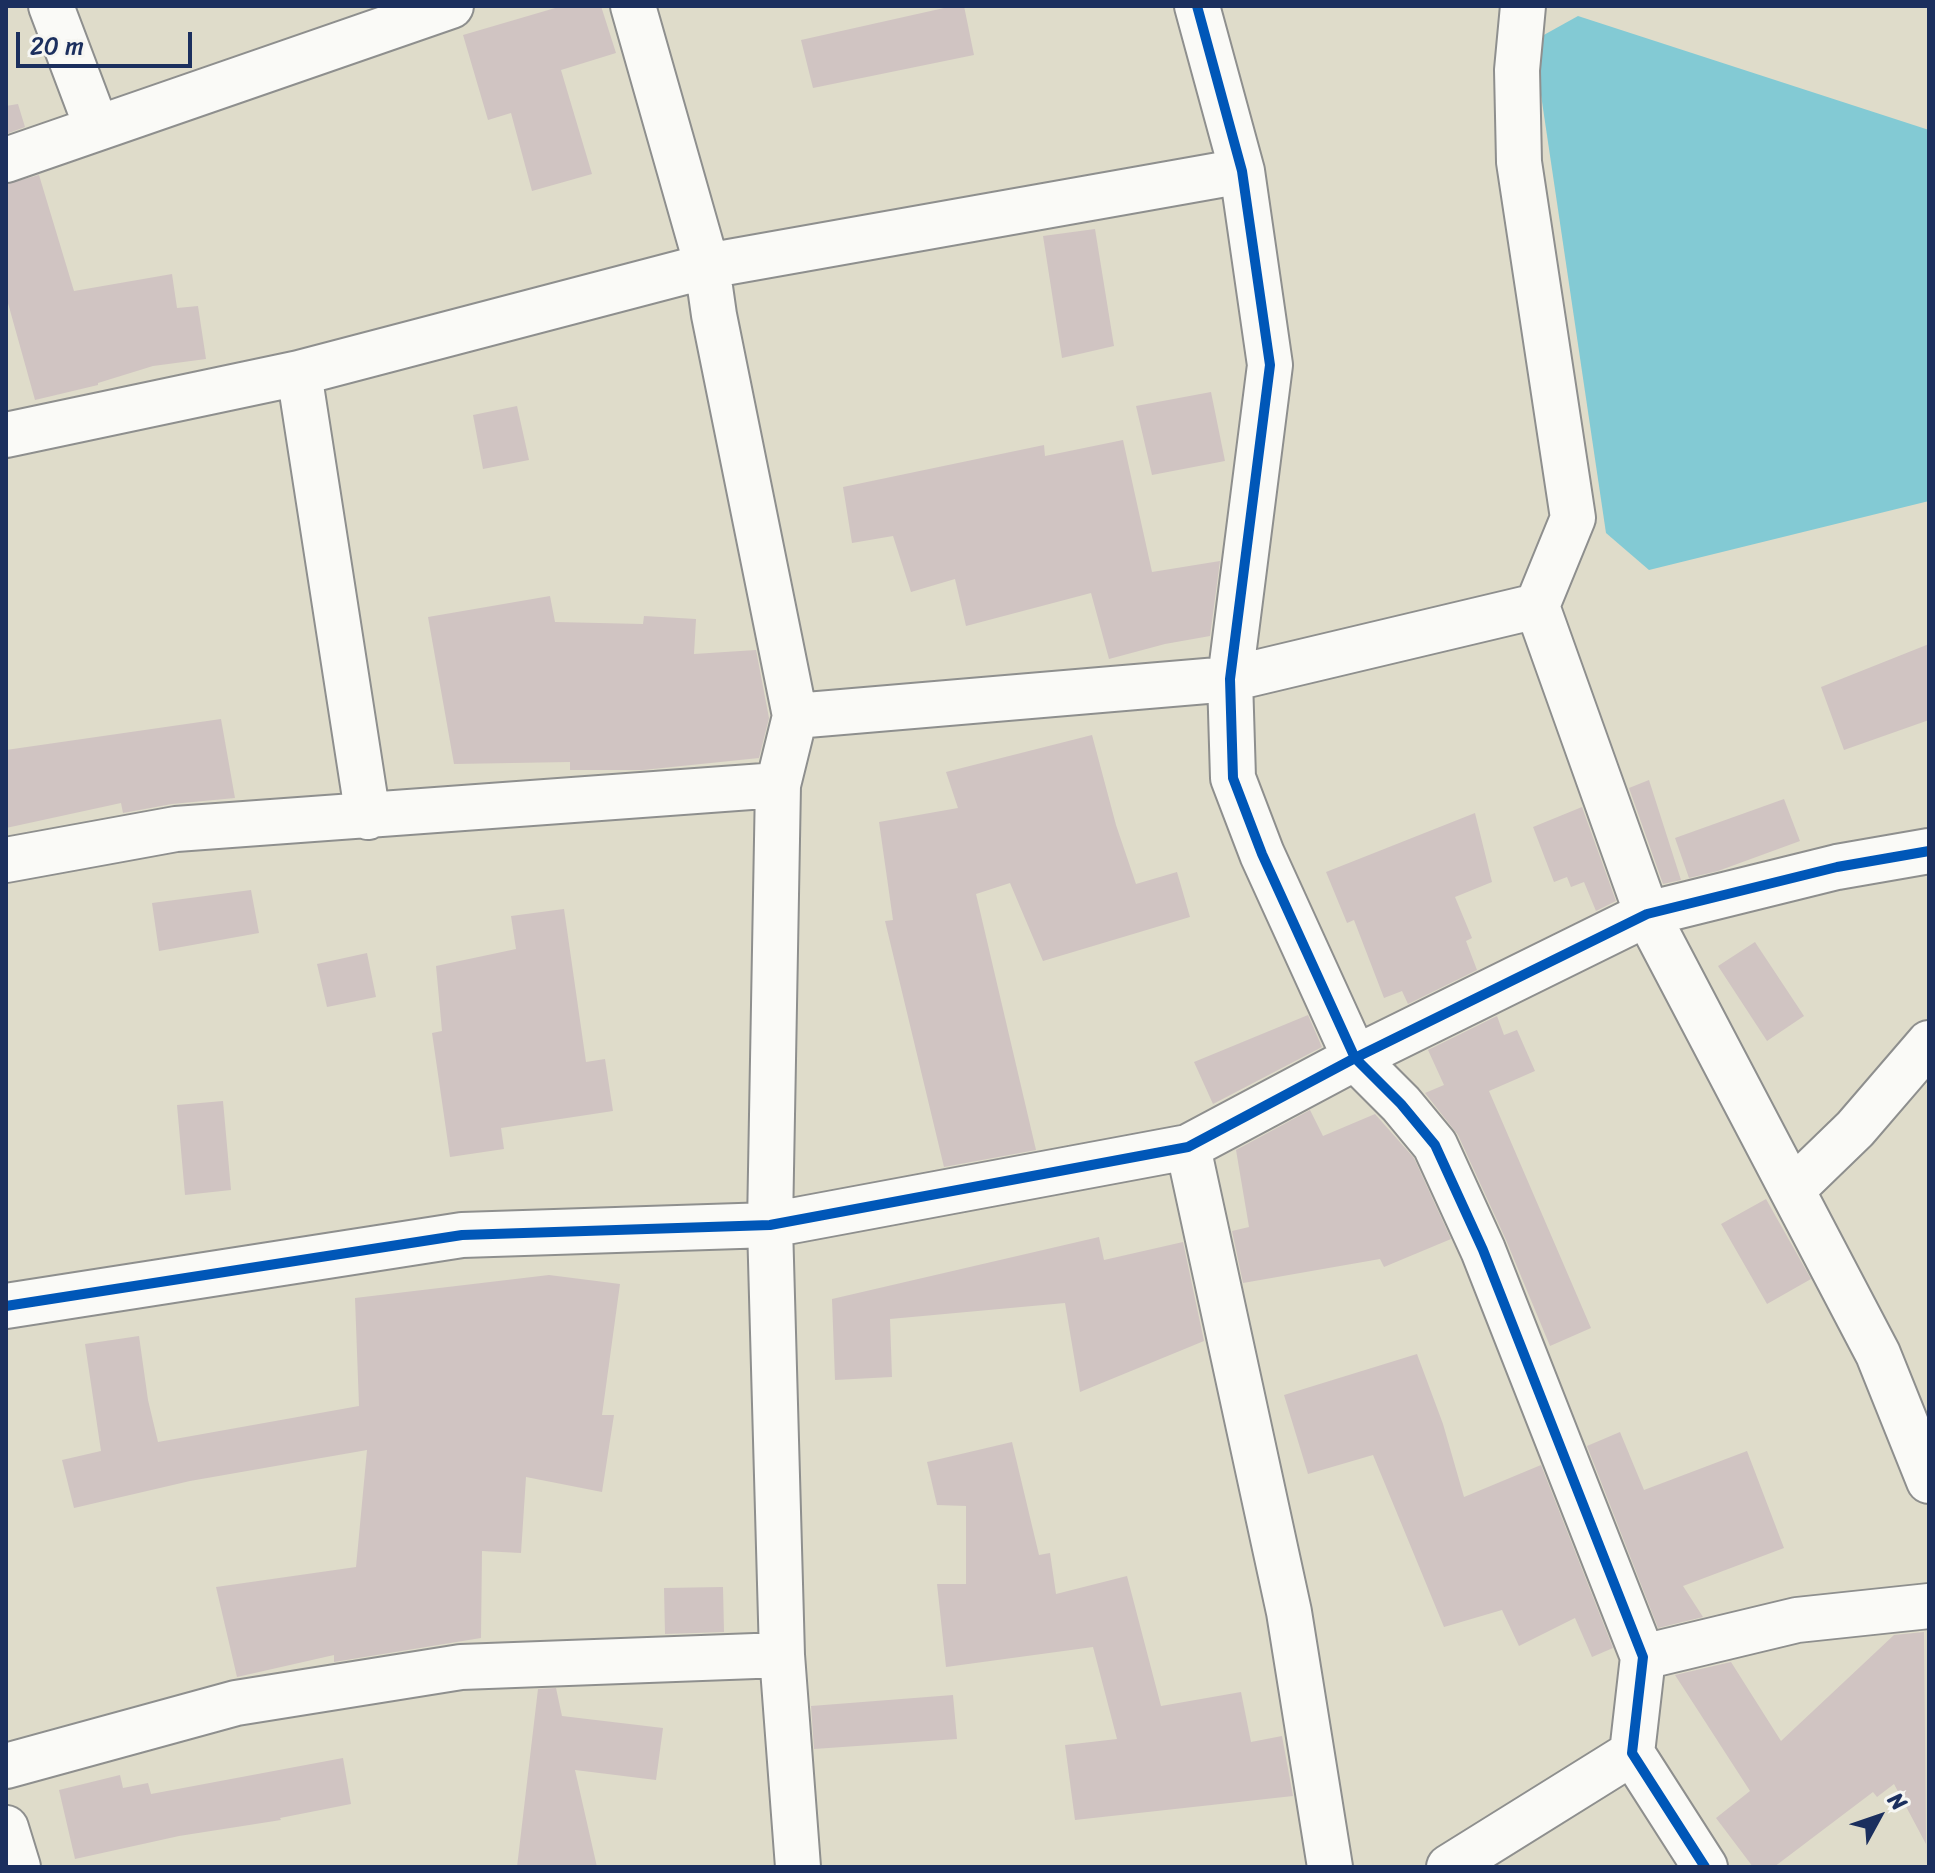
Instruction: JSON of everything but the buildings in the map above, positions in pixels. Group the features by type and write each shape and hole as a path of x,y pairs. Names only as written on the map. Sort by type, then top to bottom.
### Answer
{"street":[{"path":"51,6 97,128"},
{"path":"6,160 451,6"},
{"path":"633,6 707,266 714,315 795,716 778,785 770,1225 782,1655 798,1867"},
{"path":"1197,6 1242,171 1270,365 1230,679 1233,778 1262,854 1355,1058 1401,1104 1435,1145 1483,1250 1643,1657 1632,1753 1705,1867"},
{"path":"1523,6 1517,70 1519,162 1573,518 1537,606 1647,914 1878,1354 1929,1481"},
{"path":"6,435 299,373 707,266 1242,171"},
{"path":"299,373 368,817"},
{"path":"795,716 1230,679 1537,606"},
{"path":"6,860 176,829 778,785"},
{"path":"6,1306 462,1235 770,1225 1188,1147 1355,1058 1647,914 1837,867 1929,851"},
{"path":"1792,1190 1855,1129 1929,1043"},
{"path":"1188,1147 1289,1612 1330,1867"},
{"path":"1643,1657 1797,1620 1929,1606"},
{"path":"6,1766 236,1703 461,1667 782,1655"},
{"path":"1449,1867 1632,1753"},
{"path":"6,1828 18,1867"}],"water":[{"path":"1578,16 1929,130 1929,501 1649,570 1606,533 1533,41"}],"cycle path":[{"path":"1197,6 1242,171 1270,365 1230,679 1233,778 1262,854 1355,1058 1401,1104 1435,1145 1483,1250 1643,1657 1632,1753 1705,1867"},
{"path":"6,1306 462,1235 770,1225 1188,1147 1355,1058 1647,914 1837,867 1929,851"}]}
